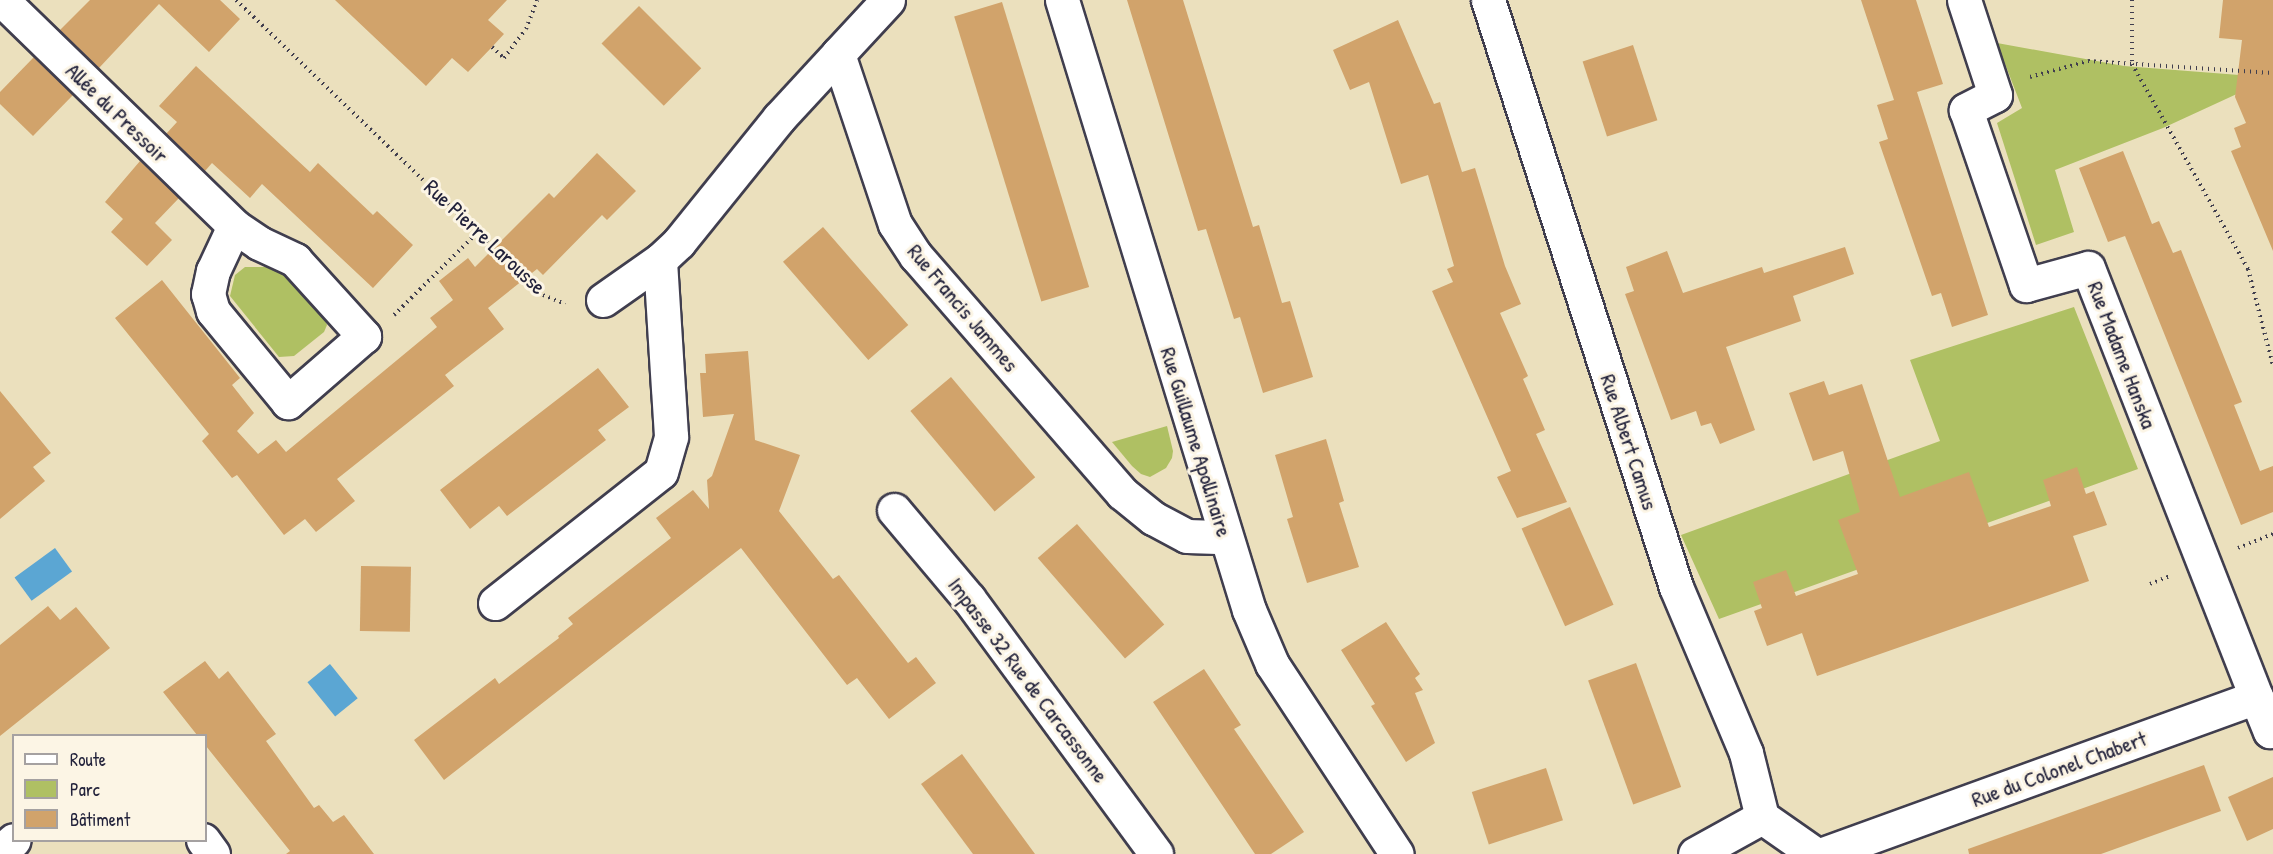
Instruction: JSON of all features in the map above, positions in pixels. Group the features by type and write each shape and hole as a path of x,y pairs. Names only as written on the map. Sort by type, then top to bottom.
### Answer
{"street":[{"name":"Allée du Pressoir","path":"2,0 234,226 295,260 364,336"},
{"path":"603,300 660,260 679,242 779,117 888,0"},
{"name":"Rue Guillaume Apollinaire","path":"1062,0 1249,610 1272,664 1397,854"},
{"name":"Rue Albert Camus","path":"1488,0 1676,587 1746,753 1762,816"},
{"path":"1964,0 1995,95"},
{"name":"Rue Francis Jammes","path":"838,54 895,224 916,256 1122,493 1153,518 1186,536 1225,537"},
{"name":"Rue Madame Hanska","path":"1995,95 1966,110 2026,285 2088,268 2256,697"},
{"path":"234,226 213,271 208,294 213,311 288,402 364,336"},
{"path":"495,603 661,472 671,436 660,260"},
{"name":"Impasse 32 Rue de Carcassonne","path":"894,510 969,599 1156,854"},
{"path":"2256,697 2270,731 2273,730"},
{"name":"Rue du Colonel Chabert","path":"1823,854 2256,697"},
{"path":"1695,854 1762,816 1815,854"},
{"path":"0,852 12,842"},
{"path":"204,842 213,854"}],"path":[{"name":"Rue Pierre Larousse","path":"236,0 479,231 543,295 570,306 585,307 603,300"},
{"path":"492,47 504,57 526,29 537,0"},
{"path":"2132,0 2132,64 2248,269 2273,366"},
{"path":"1995,95 2018,81 2088,61 2273,72"},
{"path":"364,336 386,322 479,231"}],"green space":[{"path":"1997,43 2124,66 2252,76 2265,81 2163,128 2055,170 2074,232 2036,245 1997,123 2022,108"},
{"path":"245,267 275,267 324,315 327,325 324,332 294,356 279,357 230,296 235,275"},
{"path":"2074,307 2138,469 1719,619 1681,535 1940,441 1910,360"},
{"path":"1167,426 1173,451 1172,458 1166,468 1150,477 1141,474 1132,466 1112,442"}],"water":[{"path":"55,548 72,571 32,601 15,577"},
{"path":"330,664 358,698 335,716 307,682"}],"building":[{"path":"90,0 220,0 240,19 209,52 159,4 99,68 60,30"},
{"path":"335,0 507,0 488,20 504,34 468,72 452,58 426,86"},
{"path":"1127,0 1183,0 1253,227 1259,225 1282,303 1290,301 1313,377 1263,393 1240,317 1234,319 1206,229 1198,231"},
{"path":"1861,0 1916,0 1943,84 1917,92 1988,315 1952,327 1941,293 1932,296 1879,142 1888,139 1877,105 1894,100"},
{"path":"2223,0 2273,0 2273,251 2231,151 2241,147 2234,128 2246,123 2235,97 2242,40 2219,38"},
{"path":"1002,2 1089,287 1041,302 954,17"},
{"path":"639,6 701,68 664,106 602,43"},
{"path":"1398,20 1434,104 1440,102 1462,172 1475,168 1505,266 1521,304 1500,313 1528,376 1523,379 1545,430 1536,434 1567,502 1517,518 1497,477 1511,471 1432,291 1453,282 1447,269 1454,266 1428,175 1401,184 1369,82 1350,90 1333,50"},
{"path":"1633,45 1657,120 1607,137 1583,61"},
{"path":"34,57 73,95 33,136 0,104 0,92"},
{"path":"196,66 310,172 318,163 373,215 377,211 413,245 373,288 262,184 250,198 212,163 205,171 166,134 177,122 159,106"},
{"path":"2123,151 2152,224 2159,221 2173,253 2181,250 2242,402 2234,405 2260,471 2273,466 2273,512 2241,525 2125,236 2108,242 2079,168"},
{"path":"597,153 636,191 607,220 602,215 543,275 537,269 488,308 504,329 445,375 454,386 337,479 355,501 316,532 305,519 284,535 237,475 232,478 202,441 209,434 115,318 162,280 240,378 232,385 254,413 237,431 258,454 276,440 286,452 437,327 430,318 453,300 439,281 468,258 475,267 549,193 554,198"},
{"path":"140,161 179,198 155,223 172,240 147,266 111,232 123,219 105,202"},
{"path":"823,227 908,325 868,360 783,262"},
{"path":"1845,247 1854,274 1793,296 1801,321 1726,347 1755,430 1720,444 1711,423 1701,426 1696,411 1671,420 1625,294 1634,291 1626,267 1667,251 1683,293 1762,267 1764,273"},
{"path":"748,351 755,440 800,455 779,511 833,579 839,575 908,663 916,657 936,683 889,719 857,678 847,685 741,548 444,780 414,740 495,678 499,684 559,638 558,636 573,624 568,618 671,538 656,518 693,490 709,509 707,480 712,476 734,414 703,417 700,373 706,373 705,354"},
{"path":"598,368 629,407 598,430 606,440 507,516 499,506 470,529 440,490"},
{"path":"951,377 1035,477 995,511 910,411"},
{"path":"1824,381 1829,395 1862,384 1900,497 1969,472 1989,527 2051,506 2043,480 2077,467 2086,494 2094,491 2107,525 2073,536 2089,581 1817,676 1802,633 1767,646 1754,611 1762,608 1753,582 1786,570 1796,596 1858,574 1838,520 1860,512 1843,451 1813,461 1789,393"},
{"path":"0,391 51,453 33,467 45,481 0,519"},
{"path":"1326,439 1344,501 1339,503 1359,567 1307,583 1287,519 1293,517 1275,455"},
{"path":"1570,507 1614,605 1565,626 1522,529"},
{"path":"1077,524 1164,624 1125,658 1038,558"},
{"path":"361,566 411,567 410,632 360,631"},
{"path":"48,606 60,620 76,607 110,648 0,736 0,645"},
{"path":"1386,622 1420,674 1415,678 1423,690 1415,693 1435,743 1406,762 1371,706 1375,704 1341,650"},
{"path":"205,661 219,679 228,671 276,734 266,741 314,808 319,805 333,822 344,815 374,854 286,854 290,851 207,747 207,734 196,734 163,692"},
{"path":"1636,663 1681,787 1633,804 1588,680"},
{"path":"1204,669 1241,725 1234,729 1304,832 1271,854 1255,854 1153,702"},
{"path":"962,754 1035,854 973,854 921,784"},
{"path":"2204,765 2221,811 2101,854 1969,854 1968,849"},
{"path":"1546,768 1563,820 1489,844 1472,792"},
{"path":"2273,777 2273,829 2247,841 2228,797"}]}
